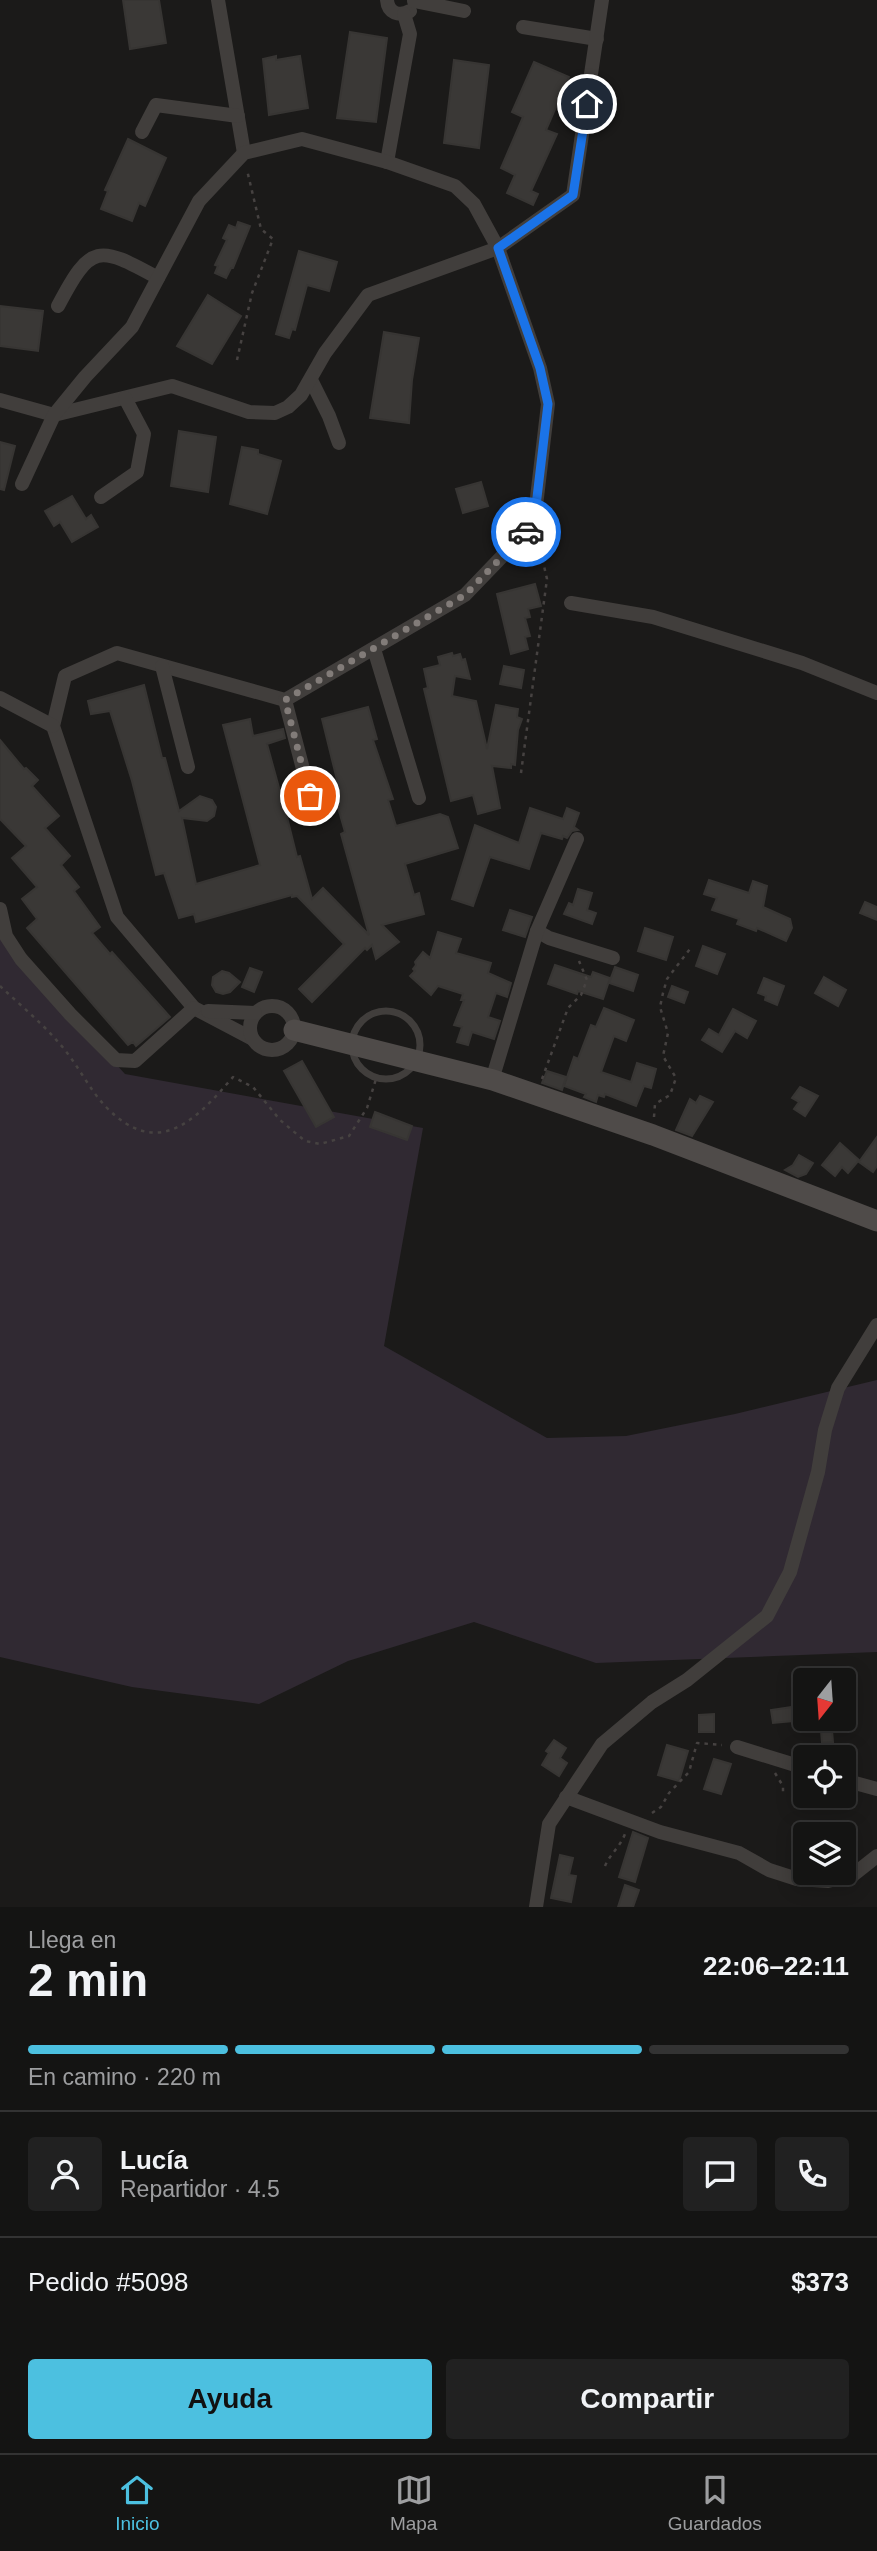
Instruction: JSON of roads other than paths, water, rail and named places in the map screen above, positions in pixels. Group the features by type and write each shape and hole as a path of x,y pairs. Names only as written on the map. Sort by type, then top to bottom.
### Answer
{"street":[{"path":"218,0 244,153"},
{"path":"387,0 390,9 399,14 410,11 414,1 464,11"},
{"path":"0,400 54,415 172,386 249,412 275,413 288,407 311,380 325,353 368,295 498,248 573,195 602,0"},
{"path":"387,162 410,34 404,14"},
{"path":"523,27 597,40"},
{"path":"142,132 156,104 238,116"},
{"path":"0,909 6,936 21,959 116,1060 135,1061 198,1009 255,1013 267,1006 281,1008 291,1017 294,1030 289,1042 279,1050 266,1050 251,1038 198,1009 117,917 53,726 65,676 117,653 285,700 465,595 534,523 548,404 540,368 498,248 474,204 455,186 387,162 302,139 244,153 198,201 132,327 54,415 22,484"},
{"path":"58,306 75,274 90,259 103,254 121,257 158,278"},
{"path":"311,380 339,443"},
{"path":"101,497 137,472 144,434 125,398"},
{"path":"571,603 653,617 802,663 877,693"},
{"path":"374,649 419,798"},
{"path":"162,666 188,767"},
{"path":"0,698 53,726"},
{"path":"285,700 310,796"},
{"path":"492,1080 537,931 577,839"},
{"path":"537,931 613,958"},
{"path":"251,1038 250,1025 255,1013"},
{"path":"294,1030 492,1080 653,1135 877,1222"},
{"path":"536,1907 549,1824 602,1744 652,1702 687,1680 767,1616 790,1572 838,1388 877,1325"},
{"path":"737,1747 793,1764"},
{"path":"856,1783 877,1789"},
{"path":"566,1797 652,1829 739,1853 769,1870 797,1879 828,1881 853,1875 877,1856"}],"lane":[{"path":"377,1012 400,1014 417,1030 420,1042 419,1054 415,1060 407,1073 398,1078 376,1079 358,1067 353,1058 352,1036 357,1025 366,1016 377,1012"}]}
